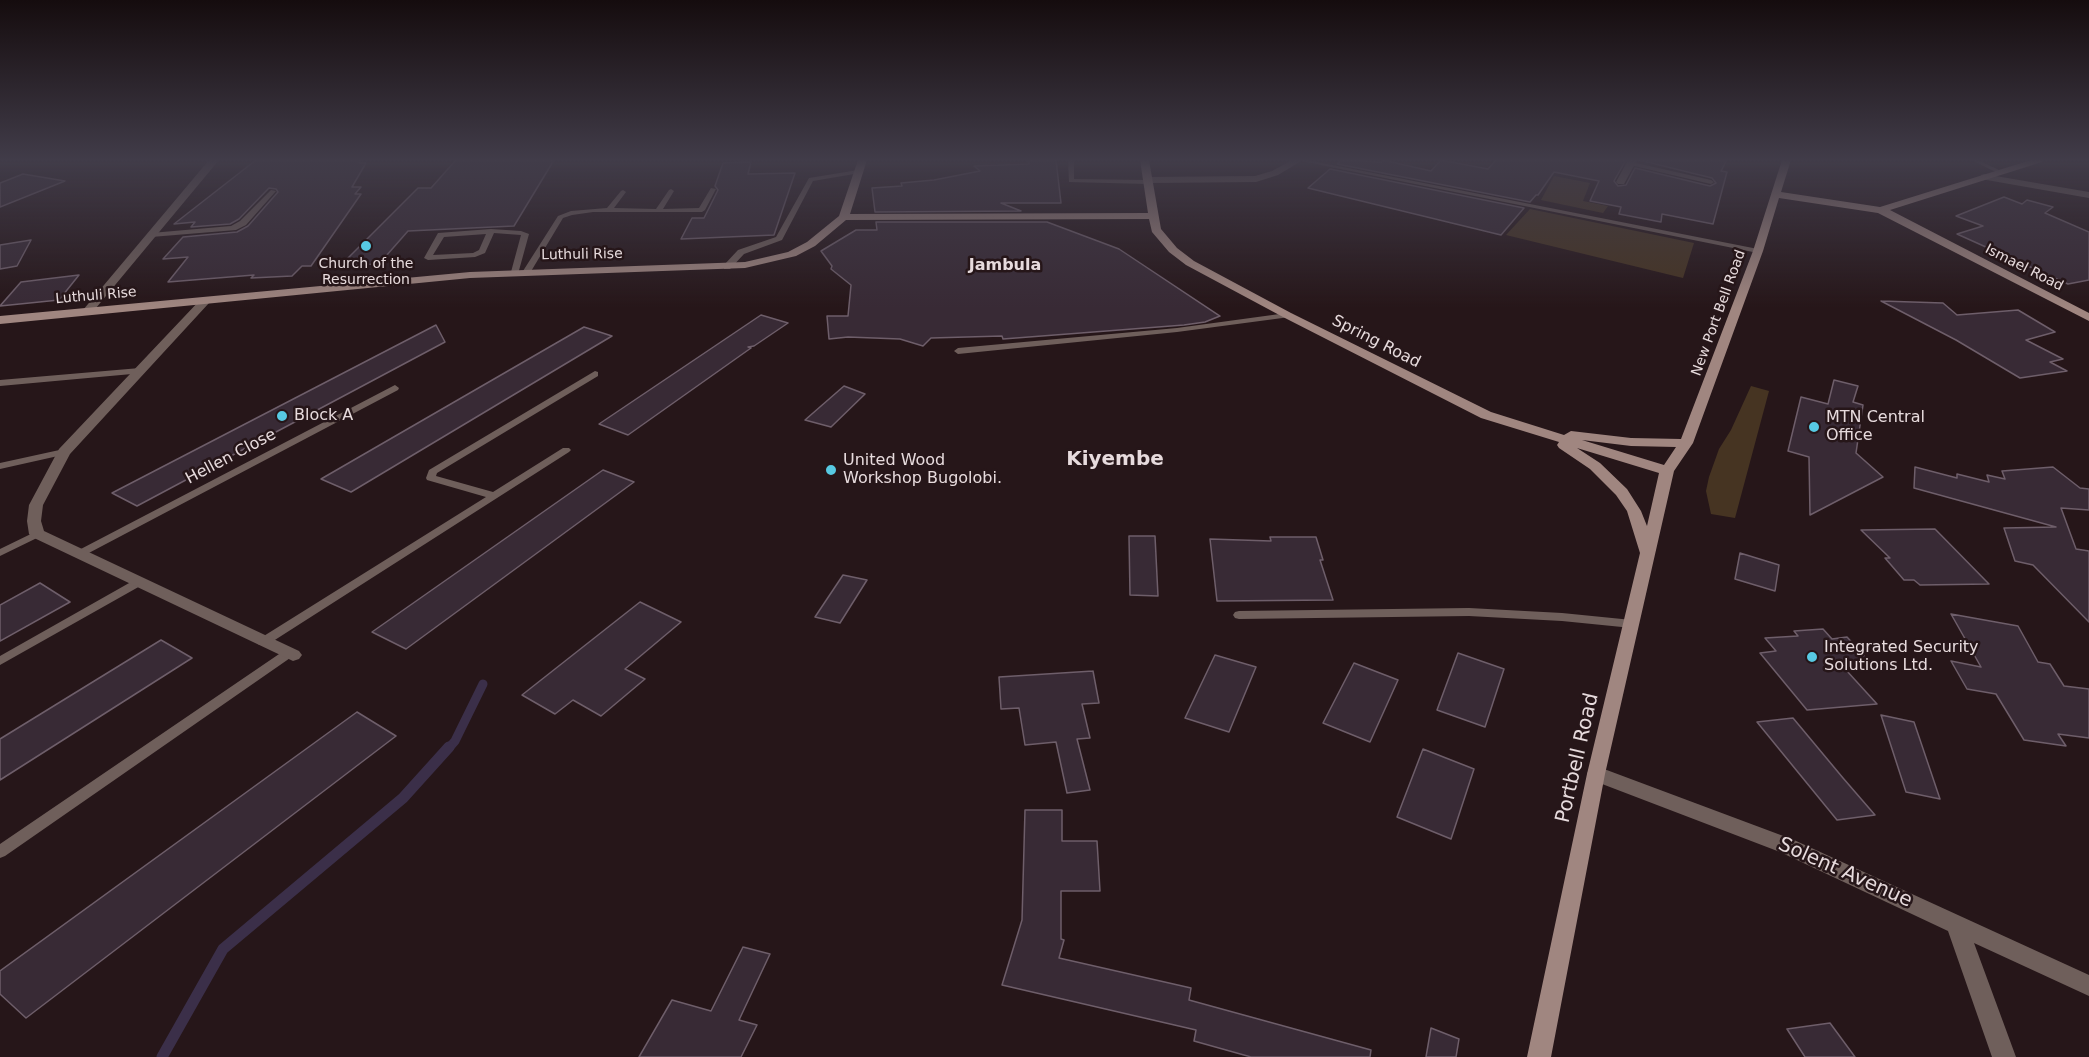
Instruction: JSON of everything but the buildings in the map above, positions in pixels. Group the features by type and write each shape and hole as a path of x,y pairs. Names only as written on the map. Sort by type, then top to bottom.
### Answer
{"main road":[{"path":"846,209 844,217 1152,216"},
{"name":"Spring Road","path":"1151,209 1156,230 1182,256 1287,315 1440,394 1486,415 1526,429 1667,471"},
{"name":"New Port Bell Road","path":"1667,471 1686,442 1758,250 1770,209"},
{"path":"1876,209 1881,210"},
{"name":"Ismael Road","path":"1881,210 2089,318"},
{"name":"Luthuli Rise","path":"0,320 521,271 727,267 792,254 811,244 844,217"},
{"path":"1526,429 1631,442 1686,442"},
{"path":"1548,435 1595,466 1622,492 1634,511 1648,553"},
{"name":"Portbell Road","path":"1539,1057 1596,774 1667,471"}],"street":[{"path":"87,312 173,209"},
{"path":"205,301 64,452 36,505 34,521 37,534 292,654"},
{"name":"Solent Avenue","path":"1596,774 1787,846 2089,986"},
{"path":"1956,924 2004,1057"}],"lane":[{"path":"151,235 233,228 243,224 256,209"},
{"path":"521,271 560,217 579,211 702,209"},
{"path":"727,267 741,252 779,238 795,209"},
{"path":"1550,209 1758,250"},
{"path":"491,231 482,251 475,255 428,258 441,235 491,231 525,234 521,271"},
{"path":"958,351 1177,330 1287,315"},
{"path":"0,384 140,371"},
{"path":"494,496 431,478 432,472 596,374"},
{"name":"Hellen Close","path":"81,553 395,388"},
{"path":"263,642 566,450"},
{"path":"0,466 64,452"},
{"path":"0,553 37,534"},
{"path":"0,661 138,582"},
{"path":"1239,615 1469,612 1562,617 1632,624"},
{"path":"0,852 292,654"}],"shaded area":[{"path":"1532,209 1694,243 1683,278 1506,235"},
{"path":"1585,209 1606,209 1603,213"},
{"path":"1751,386 1769,391 1735,518 1711,514 1706,491 1709,477 1719,449 1731,430"}],"waterway":[{"path":"448,749 455,741 483,684"},
{"path":"162,1057 223,949 403,798 449,747"}],"place":[{"name":"Church of the Resurrection","path":"366,246"},
{"name":"Block A","path":"282,416"},
{"name":"MTN Central Office","path":"1814,427"},
{"name":"United Wood Workshop Bugolobi.","path":"831,470"},
{"name":"Integrated Security Solutions Ltd.","path":"1812,657"}],"district":[{"name":"Jambula","path":"1005,266"},
{"name":"Kiyembe","path":"1115,460"}]}
